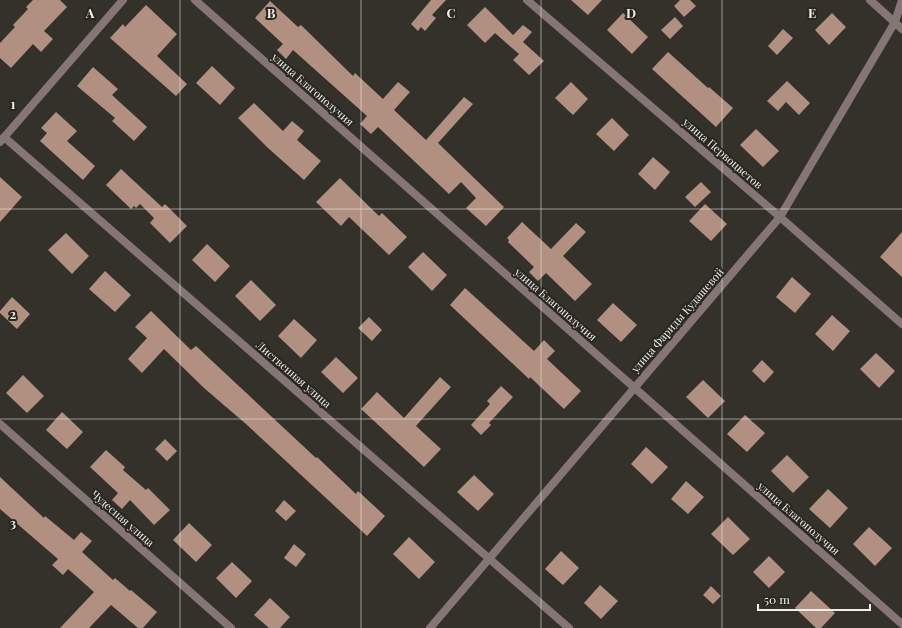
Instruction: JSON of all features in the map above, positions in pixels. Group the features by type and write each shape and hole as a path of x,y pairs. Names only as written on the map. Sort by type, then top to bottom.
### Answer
{"street":[{"path":"2,139 123,0"},
{"name":"улица Благополучия","path":"195,0 902,624"},
{"name":"улица Первоцветов","path":"527,0 780,217 902,324"},
{"path":"870,0 902,29"},
{"name":"улица Фариды Кудашевой","path":"430,628 780,217 895,22 902,0"},
{"name":"Лиственная улица","path":"2,139 569,628"},
{"name":"Чудесная улица","path":"0,424 232,628"}],"building":[{"path":"33,0 60,0 67,7 44,31 53,39 41,52 33,44 11,68 0,58 0,43 15,27 13,25 28,9 26,7"},
{"path":"431,0 446,0 432,15 436,18 425,31 421,27 418,31 411,24"},
{"path":"571,0 602,0 588,15"},
{"path":"680,0 690,0 696,6 684,17 674,6"},
{"path":"270,1 298,27 301,25 353,76 355,73 383,99 398,82 410,92 394,110 426,140 464,97 473,104 438,143 504,207 486,226 466,208 476,198 461,182 449,194 378,127 371,134 360,124 367,116 293,50 286,59 277,50 283,44 255,18"},
{"path":"146,5 177,34 157,56 187,84 176,96 110,38 123,24 125,27"},
{"path":"485,7 513,35 523,25 532,32 523,42 544,61 529,75 513,60 519,54 495,33 485,43 467,25"},
{"path":"623,13 648,37 632,54 607,30"},
{"path":"832,13 846,27 829,45 815,30"},
{"path":"675,17 683,26 670,39 661,30"},
{"path":"783,29 793,38 777,55 768,46"},
{"path":"668,52 733,108 716,127 652,69"},
{"path":"212,66 235,88 220,105 196,83"},
{"path":"93,67 118,89 112,95 147,127 134,141 112,121 115,118 77,86"},
{"path":"787,81 810,103 799,115 786,102 778,111 767,101"},
{"path":"571,82 588,99 573,115 555,98"},
{"path":"254,103 283,131 292,121 304,131 297,140 321,161 304,180 268,148 238,118"},
{"path":"56,112 77,131 67,141 95,166 83,180 40,141 47,133 41,128"},
{"path":"612,118 629,135 614,151 596,134"},
{"path":"756,129 779,151 763,167 740,145"},
{"path":"653,157 670,172 655,190 638,174"},
{"path":"121,169 162,207 165,204 187,226 170,243 150,223 154,218 140,204 136,208 134,206 131,209 106,185"},
{"path":"0,177 22,197 0,222"},
{"path":"340,178 379,216 382,213 407,237 389,255 349,217 341,226 316,202"},
{"path":"701,182 711,192 695,207 685,197"},
{"path":"705,204 727,224 711,241 689,221"},
{"path":"522,222 551,249 576,223 586,232 563,256 592,284 575,301 546,273 538,281 529,272 534,267 508,242 509,240 507,238"},
{"path":"902,232 902,277 880,257"},
{"path":"66,233 89,256 72,274 48,250"},
{"path":"207,244 230,266 215,282 192,260"},
{"path":"423,252 447,275 432,291 408,267"},
{"path":"105,271 131,295 115,312 89,289"},
{"path":"792,277 811,294 795,313 776,297"},
{"path":"251,280 276,305 260,321 235,296"},
{"path":"465,288 534,351 544,340 555,351 547,359 581,391 564,409 530,377 529,379 450,305"},
{"path":"12,297 30,314 17,329 0,313"},
{"path":"613,303 637,325 621,342 597,320"},
{"path":"151,311 191,350 196,346 356,494 358,491 385,516 367,536 246,424 204,388 164,349 142,373 128,359 147,338 135,327"},
{"path":"832,315 850,331 833,351 815,334"},
{"path":"369,317 382,330 372,341 358,328"},
{"path":"294,319 317,340 301,358 278,336"},
{"path":"876,353 895,371 879,388 860,369"},
{"path":"336,357 358,378 343,393 321,372"},
{"path":"762,360 774,372 764,383 752,371"},
{"path":"23,375 44,396 27,413 6,393"},
{"path":"440,377 451,387 416,426 441,449 424,467 361,409 377,392 404,418"},
{"path":"703,380 725,401 708,418 686,397"},
{"path":"501,386 513,397 489,423 491,425 481,435 471,425 490,404 487,401"},
{"path":"62,412 83,432 67,449 46,430"},
{"path":"745,415 765,433 747,452 727,434"},
{"path":"165,439 177,451 167,461 155,449"},
{"path":"646,447 668,467 652,484 631,464"},
{"path":"106,450 125,467 123,470 146,490 148,488 170,510 154,525 130,500 122,509 112,500 118,493 90,467"},
{"path":"787,455 809,477 793,493 771,471"},
{"path":"474,475 494,494 478,511 457,492"},
{"path":"0,477 44,518 45,516 74,540 81,532 92,541 82,552 113,580 115,578 157,612 143,628 138,628 111,605 89,628 60,628 94,592 68,569 63,575 52,565 58,559 0,509"},
{"path":"686,481 704,497 688,514 671,499"},
{"path":"828,489 848,508 830,528 809,509"},
{"path":"284,500 296,511 286,521 275,511"},
{"path":"728,517 750,539 733,555 711,534"},
{"path":"189,523 212,545 196,562 173,540"},
{"path":"869,527 892,548 875,566 853,544"},
{"path":"409,537 435,562 419,579 393,554"},
{"path":"294,544 306,554 296,567 284,558"},
{"path":"561,551 579,568 563,585 545,569"},
{"path":"769,556 785,572 769,588 753,572"},
{"path":"232,562 252,581 236,598 216,578"},
{"path":"600,585 618,601 601,619 584,603"},
{"path":"711,586 721,596 713,604 703,595"},
{"path":"811,591 835,613 821,628 816,628 795,608"},
{"path":"270,598 290,617 280,628 269,628 254,615"}]}
